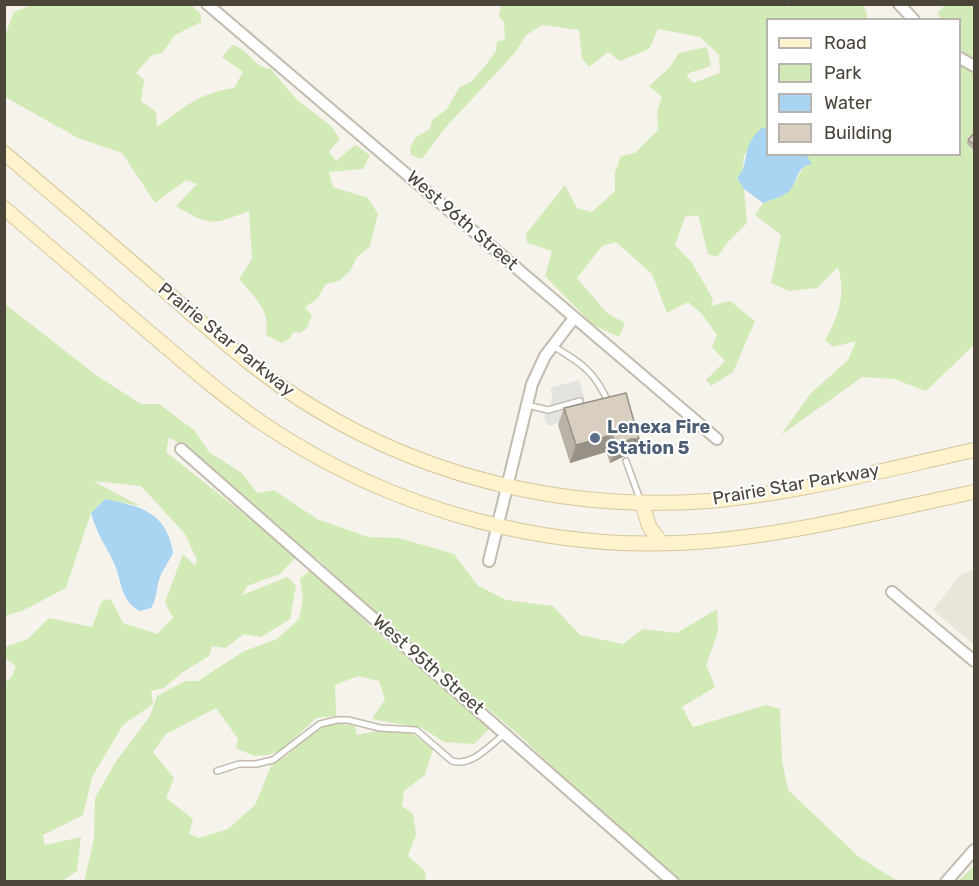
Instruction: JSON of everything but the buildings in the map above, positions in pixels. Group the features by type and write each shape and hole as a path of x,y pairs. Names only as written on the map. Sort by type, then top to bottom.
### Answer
{"main road":[{"name":"Prairie Star Parkway","path":"4,153 231,348 284,388 333,419 391,448 465,476 549,495 642,503 708,501 754,496 975,450"},
{"path":"4,208 210,384 292,442 327,462 406,498 497,526 572,539 661,543 756,536 975,492"},
{"path":"642,503 649,526 661,543"}],"street":[{"name":"West 96th Street","path":"207,4 717,439"},
{"path":"899,4 912,18"},
{"path":"961,59 975,66"},
{"path":"489,561 525,405 537,370 574,318"},
{"name":"West 95th Street","path":"181,449 673,882"},
{"path":"892,592 975,662"},
{"path":"946,882 975,850"}],"lane":[{"path":"552,346 583,364 599,381 610,406"},
{"path":"525,405 548,410 580,402"},
{"path":"626,461 642,503"},
{"path":"217,771 238,764 256,764 273,760 320,724 337,720 348,720 380,728 416,730 452,761 460,763 476,757 506,733"}],"shaded area":[{"path":"579,380 589,414 548,426 544,418 553,398 550,388"},
{"path":"974,569 974,645 933,610 959,576"}],"green space":[{"path":"35,4 191,5 201,14 201,22 175,35 162,53 152,55 136,73 144,80 141,101 156,112 157,127 201,97 234,88 243,72 222,57 232,45 243,50 259,65 271,69 296,99 331,126 340,139 329,151 336,161 355,145 370,155 363,169 329,172 333,187 368,198 378,214 370,246 357,257 350,271 339,281 326,284 317,299 305,307 312,316 307,328 300,333 294,332 289,339 281,343 266,335 264,311 239,279 252,259 249,211 212,222 197,218 176,206 197,184 186,180 155,203 122,153 78,138 5,97 5,35 14,12"},
{"path":"781,4 790,7 792,4 862,4 867,13 867,18 766,18 766,128 762,128 744,156 742,173 737,178 744,189 747,223 717,257 708,254 698,215 685,217 675,245 692,263 713,299 711,306 730,301 755,321 733,372 711,386 706,380 725,361 712,347 717,335 702,314 688,302 667,313 652,274 616,242 602,246 577,278 607,313 625,323 619,337 593,325 545,276 552,251 527,243 526,234 565,185 577,208 592,212 615,191 615,172 621,156 635,153 658,130 657,111 662,97 649,86 670,67 679,53 707,47 711,66 686,74 693,83 720,73 719,55 700,37 658,29 649,49 620,61 608,52 589,67 582,58 579,30 543,25 526,35 514,54 445,128 422,159 411,155 410,148 416,137 430,129 432,120 447,109 459,88 472,81 485,66 496,51 497,42 505,39 504,23 499,16 501,5"},
{"path":"945,5 974,5 974,345 926,391 894,379 862,377 781,435 810,394 848,360 856,341 833,347 825,340 840,305 841,287 838,267 817,288 789,291 771,283 781,235 755,215 763,203 773,199 795,182 805,165 806,156 961,156 961,18 941,18 937,13"},
{"path":"5,304 96,375 141,404 159,404 194,430 209,452 242,473 257,493 274,490 317,519 368,537 399,538 454,554 477,585 506,600 553,606 580,635 623,644 643,629 677,633 717,609 718,632 706,665 715,687 682,707 693,727 766,705 780,709 782,760 788,790 859,857 898,881 681,881 612,823 520,736 360,600 319,560 300,550 183,446 169,437 166,452 297,556 280,574 247,586 242,595 287,577 296,585 290,619 261,637 244,634 225,648 212,646 209,656 183,672 164,688 151,691 153,704 123,725 92,777 83,815 43,835 45,845 81,837 77,871 62,881 5,881 5,682 11,678 16,666 5,658 5,647 28,639 49,618 92,627 102,601 111,599 123,623 157,634 173,618 165,602 183,554 195,566 197,560 185,534 141,486 93,481 140,506 105,499 91,513 66,588 24,610 5,616"},
{"path":"309,571 322,578 369,625 490,728 474,744 444,742 422,728 372,719 385,699 379,681 358,676 335,685 336,716 316,718 282,750 268,755 254,756 236,748 238,739 216,708 166,734 153,752 174,778 166,798 193,819 189,834 199,838 228,829 255,805 272,764 288,755 308,731 329,722 355,726 357,735 377,731 410,732 433,749 425,775 404,791 402,806 413,814 416,835 408,856 425,871 426,881 84,882 94,839 95,798 115,763 150,716 157,696 185,681 198,681 244,651 277,639 299,619 303,598 300,579"},
{"path":"974,866 974,881 958,881"}],"water":[{"path":"762,128 766,128 766,156 807,156 812,164 802,168 791,190 763,203 744,189 737,178 744,166 748,148"},
{"path":"105,499 140,508 150,513 165,528 170,539 173,553 160,576 151,608 140,611 126,598 116,568 96,528 91,513"}],"place":[{"name":"Lenexa Fire Station 5","path":"595,438"}]}
